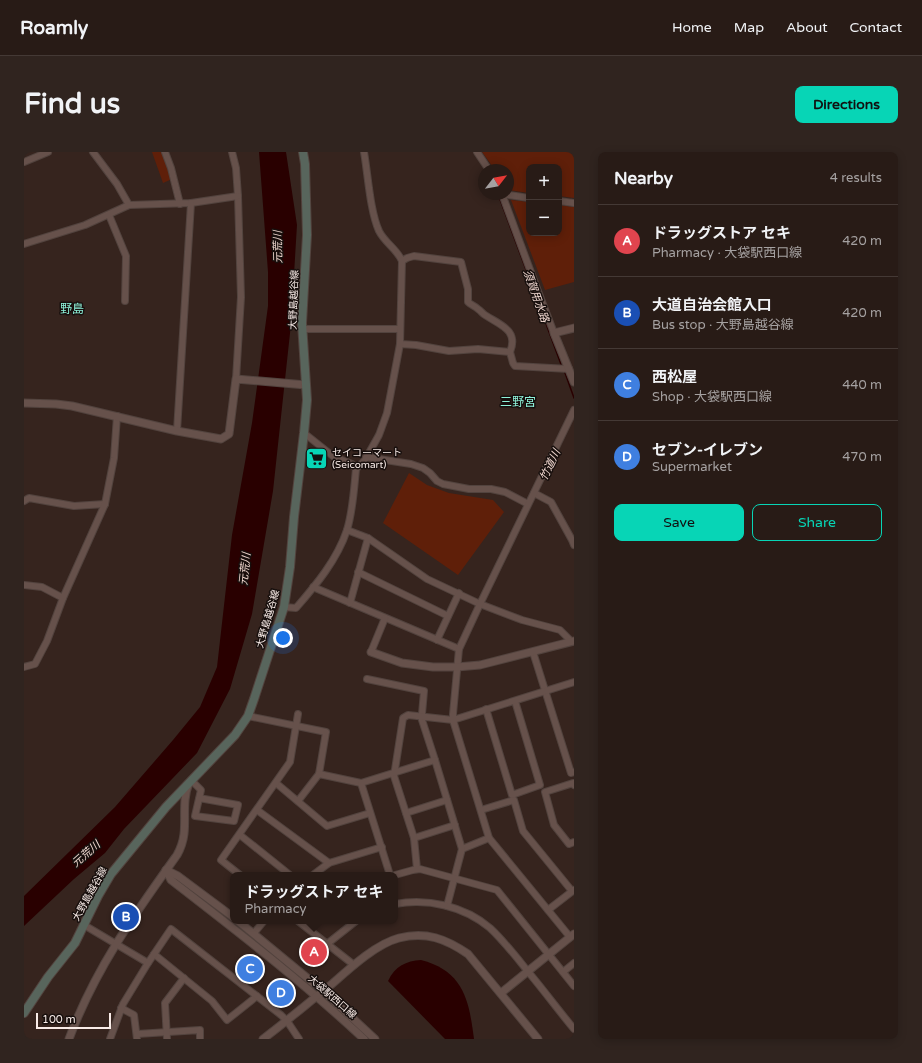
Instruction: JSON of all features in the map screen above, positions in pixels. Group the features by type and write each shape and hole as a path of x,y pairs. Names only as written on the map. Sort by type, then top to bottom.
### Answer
{"main road":[{"name":"大野島越谷線","path":"24,1013 48,977 75,943 98,896 111,874 140,837 191,780 226,746 248,716 284,607 290,567 307,400 303,329 307,235 305,164 303,152"}],"street":[{"path":"24,162 48,152"},
{"path":"93,152 117,184 129,205"},
{"path":"165,152 171,168 180,204"},
{"path":"24,404 56,404 117,416 177,431 221,439 229,434 236,379 241,297 238,196 236,168 232,152"},
{"path":"284,607 296,608 327,569 347,530 351,512 356,469 366,457 379,435 387,413 400,344 402,261 386,243 379,231 374,213 364,152"},
{"path":"477,152 485,164"},
{"path":"24,244 85,225 129,205 180,204 238,196"},
{"path":"514,196 526,198"},
{"path":"504,200 538,294 574,382"},
{"path":"562,201 574,203"},
{"path":"177,431 191,203"},
{"path":"109,215 126,256 125,301"},
{"path":"402,261 414,256 461,262 468,289 468,302 507,329 513,342 510,352 515,366 569,369"},
{"path":"554,333 574,328"},
{"path":"303,329 400,329"},
{"path":"400,344 416,345 448,351 478,349 510,352"},
{"path":"236,379 306,385"},
{"path":"501,993 572,936 548,910 489,838 453,720 459,649 574,410"},
{"path":"24,667 35,664 47,641 63,598 105,504 114,458 117,416"},
{"path":"304,433 334,457 352,464 356,469"},
{"path":"366,457 411,464 424,468 437,482 469,489 491,489 505,492 528,504"},
{"path":"534,493 551,502 574,545"},
{"path":"24,501 29,498 74,506 105,504"},
{"path":"347,530 368,538 427,579 480,604 522,620 560,630 573,641"},
{"path":"350,603 368,538"},
{"path":"358,572 448,616"},
{"path":"24,585 42,588 63,598"},
{"path":"313,587 459,649"},
{"path":"437,640 459,593"},
{"path":"385,618 371,652 402,663 433,667 480,665 573,641"},
{"path":"533,652 571,774 574,772"},
{"path":"367,679 424,691 422,717 462,849 447,906"},
{"path":"417,869 414,838 394,773 403,718 408,715 453,720 574,682"},
{"path":"486,709 512,795 540,785 515,701"},
{"path":"236,872 222,860 290,762 298,714"},
{"path":"248,716 326,732 319,774 298,801"},
{"path":"319,774 361,783 434,760"},
{"path":"69,1039 87,996 116,944 182,846 184,833 185,795 191,780 201,790 199,798 195,816 234,821 238,805 199,798"},
{"path":"276,783 327,826 370,813"},
{"path":"361,783 389,872"},
{"path":"574,786 573,783 545,792 554,825 569,844 574,842"},
{"path":"406,813 447,800"},
{"path":"481,810 514,800 523,831 573,891 548,910"},
{"path":"257,810 329,863"},
{"path":"414,838 455,825"},
{"path":"240,835 286,872"},
{"path":"462,849 489,838"},
{"path":"317,872 329,863 382,847"},
{"path":"398,874 417,869 497,890 574,986"},
{"path":"166,870 178,876 230,915"},
{"name":"大袋駅西口線","path":"166,870 171,880 249,940 317,996 364,1039"},
{"path":"398,904 427,903 447,906 466,913 485,924 507,946 574,1029"},
{"name":"大袋駅西口線","path":"242,924 323,991 376,1039"},
{"path":"254,933 262,924"},
{"path":"304,924 354,965"},
{"path":"327,944 352,924"},
{"path":"84,925 148,963"},
{"path":"110,1039 121,1008 148,963 171,929 287,1021 300,1039"},
{"path":"263,1039 354,965 386,943 398,938 427,936 440,938 468,954 538,1039"},
{"path":"154,954 212,1001 227,1020 257,996"},
{"path":"563,972 574,963"},
{"path":"168,1039 165,1003 184,978"},
{"path":"121,1008 134,1015 136,1037 167,1032 200,1030 200,1039"}],"shaded area":[{"path":"152,152 163,152 172,179 163,183"},
{"path":"482,152 574,152 574,198 562,196 562,164 526,164 526,193 514,191 514,164 491,164"},
{"path":"511,200 526,202 526,236 562,236 562,205 574,207 574,282 545,290"},
{"path":"409,473 427,485 449,493 493,500 504,512 458,575 383,523"}],"water":[{"name":"元荒川","path":"259,152 286,152 297,225 291,324 273,491 252,614 230,689 197,753 124,829 105,853 74,879 24,926 24,896 115,807 173,740 200,707 217,667 232,535 252,423 268,306 268,272"},
{"path":"421,960 435,965 447,972 462,989 470,1012 474,1039 445,1039 388,981 394,972 402,965"}],"waterway":[{"path":"520,194 526,195"},
{"path":"565,199 574,200"},
{"name":"須賀用水路","path":"500,200 562,367"},
{"name":"須賀用水路","path":"564,370 574,398"}],"place":[{"name":"セイコーマート (Seicomart)","path":"316,459"},
{"name":"大道自治会館入口","path":"126,917"},
{"name":"ドラッグストア セキ","path":"314,952"},
{"name":"西松屋","path":"250,969"},
{"name":"セブン-イレブン","path":"281,993"}],"district":[{"name":"野島","path":"72,309"},
{"name":"三野宮","path":"518,402"}],"water label":[{"name":"竹道川","path":"550,465"}]}
